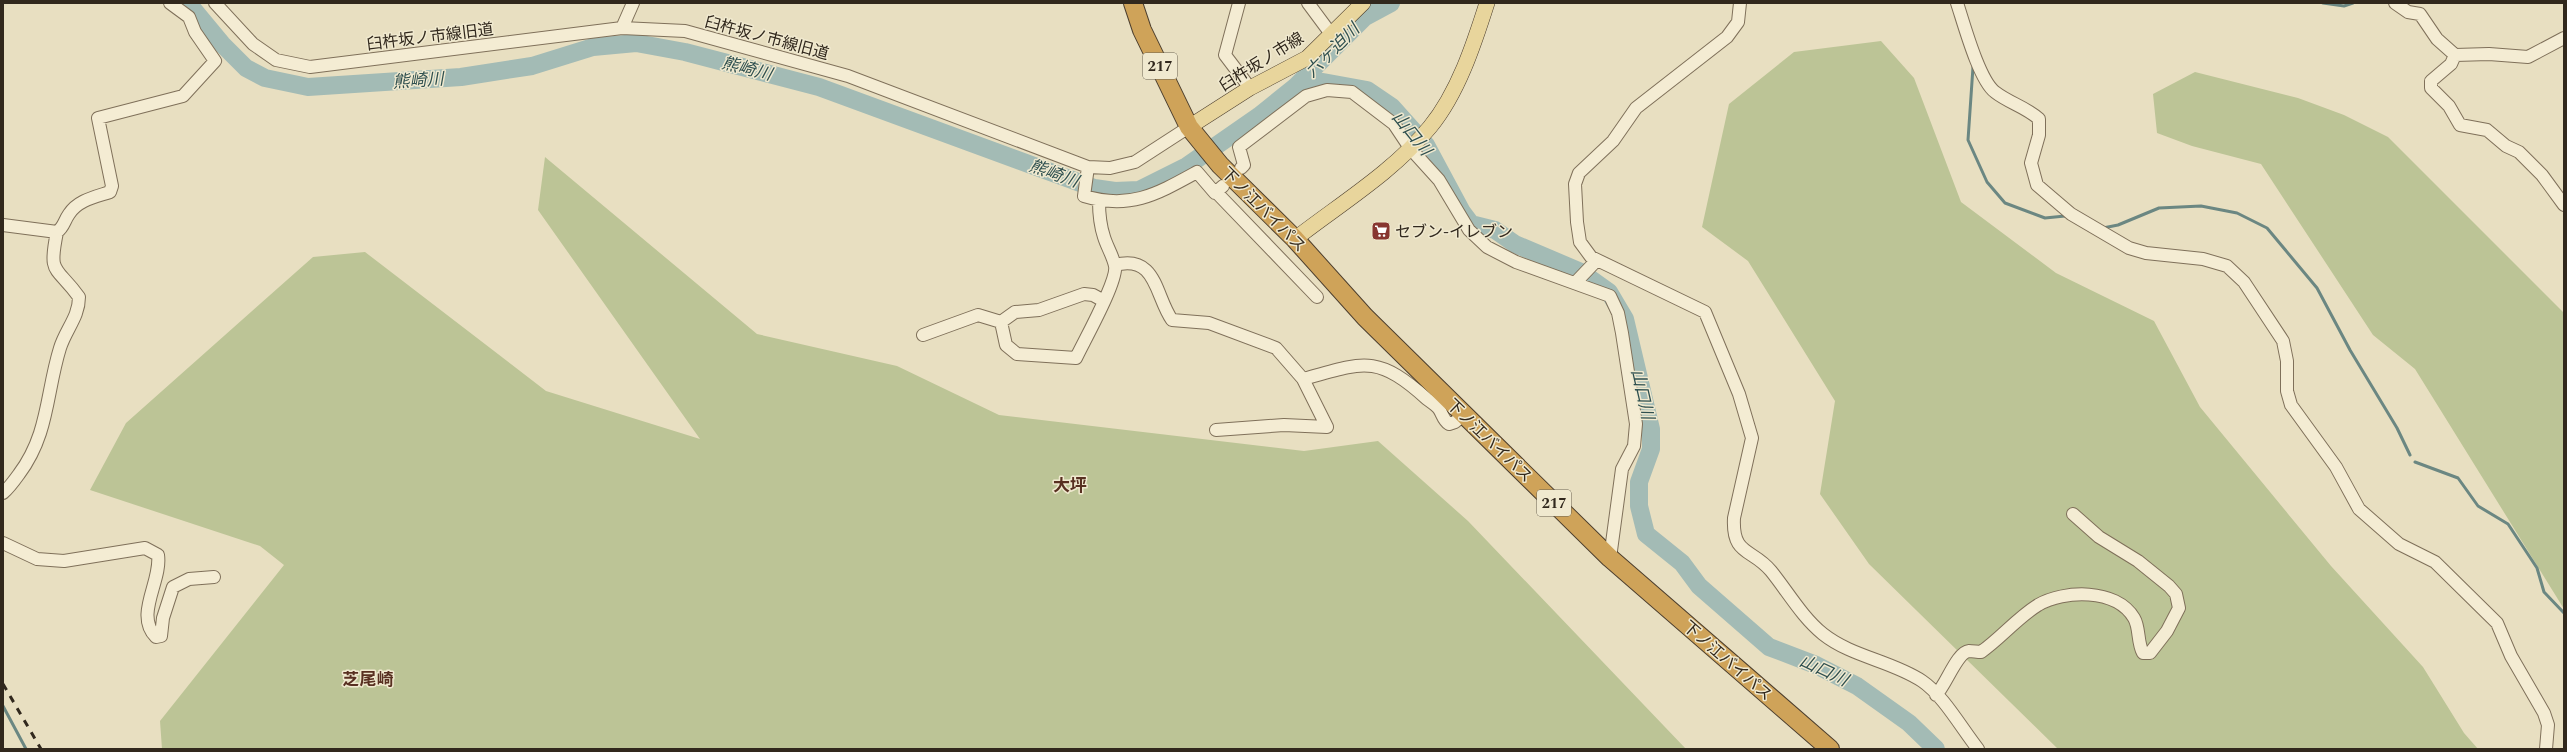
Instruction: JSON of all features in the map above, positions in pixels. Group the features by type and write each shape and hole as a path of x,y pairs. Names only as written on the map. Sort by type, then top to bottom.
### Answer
{"highway":[{"name":"217","path":"1133,3 1142,30 1189,127"},
{"name":"下ノ江バイパス","path":"1189,127 1220,164 1295,239 1365,317 1610,558 1830,749"}],"main road":[{"name":"臼杵坂ノ市線","path":"1189,127 1250,88 1307,58 1363,3"},
{"path":"1295,239 1398,160 1428,129 1458,79 1478,33 1487,3"}],"street":[{"path":"3,493 34,452 46,421 51,382 61,346 79,310 79,297 53,266 52,254 57,232 64,227 74,207 88,198 110,192 112,186 98,118 183,96 215,61 195,32 189,17 170,3"},
{"name":"臼杵坂ノ市線旧道","path":"214,3 253,44 276,60 310,67 622,28 686,31 848,76 1088,169 1110,168 1135,162 1189,127"},
{"path":"622,28 633,3"},
{"path":"1239,3 1226,55 1250,88"},
{"path":"1308,3 1331,34"},
{"path":"1740,3 1738,22 1727,37 1636,108 1613,141 1579,173 1575,184 1580,242 1595,262 1705,312 1739,394 1752,438 1734,518 1737,544 1771,570 1779,585 1824,635 1849,649 1922,681 1936,695 1978,749"},
{"path":"2395,3 2408,12 2420,14 2437,39 2455,55 2489,54 2528,57 2564,38"},
{"path":"1957,4 1985,82 1996,92 2031,111 2039,119 2039,134 2031,163 2037,185 2071,214 2129,248 2146,253 2203,259 2227,266 2244,282 2283,341 2287,361 2287,391 2291,405 2336,467 2359,509 2399,544 2435,562 2497,624 2518,668 2544,713 2548,725 2546,749"},
{"path":"2455,55 2452,64 2432,81 2431,88 2449,106 2460,125 2487,130 2506,146 2519,152 2542,175 2564,205"},
{"path":"1241,168 1244,165 1239,147 1244,141 1306,96 1327,90 1352,92 1394,124 1439,180 1469,230 1487,247 1516,262 1576,282 1610,296 1618,312 1636,424 1634,446 1622,469 1610,558"},
{"path":"1088,169 1084,196 1099,201 1128,201 1145,198 1197,172 1220,189 1250,225 1317,298"},
{"path":"1000,322 1006,345 1017,354 1076,358 1111,286 1115,265 1104,238 1099,215 1099,201"},
{"path":"1250,225 1265,209"},
{"path":"3,226 57,232"},
{"path":"1291,268 1307,252"},
{"path":"1576,282 1595,262"},
{"path":"1115,265 1136,264 1146,271 1156,283 1172,320 1209,323 1276,348 1303,379 1327,427 1284,425 1216,430"},
{"path":"1000,322 1015,312 1039,310 1084,294 1093,295 1104,301"},
{"path":"923,335 978,315 1000,322"},
{"path":"1303,379 1353,366 1372,365 1403,378 1439,409 1444,420 1449,424 1456,422 1464,414"},
{"path":"1936,695 1944,687 1960,656 1970,651 1982,652 2039,605 2062,598 2091,595 2112,600 2133,616 2143,653 2150,653 2158,645 2179,608 2176,594 2138,561 2100,537 2073,514"},
{"path":"3,542 37,559 64,561 146,548 158,556 160,566 147,614 152,632 156,637 161,636 164,630 163,618 173,587 189,579 214,577"}],"green space":[{"path":"1881,41 1914,78 1961,202 2056,273 2154,321 2200,407 2331,566 2423,667 2464,733 2478,749 2058,749 1869,564 1820,494 1835,401 1748,261 1702,227 1729,104 1794,52"},
{"path":"2195,72 2298,98 2344,115 2388,137 2564,313 2564,609 2415,369 2373,335 2261,164 2192,146 2157,133 2153,94"},
{"path":"545,157 757,334 897,366 999,415 1304,451 1378,441 1468,521 1686,749 162,749 160,721 284,565 260,546 90,490 126,423 313,257 365,252 546,391 700,439 538,210"}],"waterway":[{"name":"熊崎川","path":"188,3 222,44 246,68 265,78 308,87 461,77 532,66 593,47 636,43 685,52 819,87 1094,188 1115,191 1139,190 1187,166 1259,116 1295,87 1365,17 1391,3"},
{"path":"2323,3 2344,6 2353,3"},
{"path":"1973,67 1968,140 1987,182 2005,203 2045,218 2065,216"},
{"name":"山口川","path":"1295,87 1301,84 1323,82 1367,90 1392,107 1426,145 1462,212 1471,224 1495,230 1515,244 1581,272 1609,292 1625,319 1651,429 1651,449 1639,482 1639,506 1646,534 1682,563 1699,586 1769,647 1816,665 1857,686 1909,723 1936,749"},
{"path":"2103,228 2118,225 2159,208 2201,206 2237,213 2267,228 2317,288 2350,350 2397,428 2410,455"},
{"path":"2415,462 2458,478 2478,506 2508,524 2537,568 2544,592 2564,613"},
{"path":"3,706 26,749"}],"railway":[{"path":"3,684 41,749"}],"place":[{"name":"セブン-イレブン","path":"1381,231"}],"district":[{"name":"大坪","path":"1070,485"},
{"name":"芝尾崎","path":"368,679"}],"water label":[{"name":"六ヶ迫川","path":"1332,50"}]}
